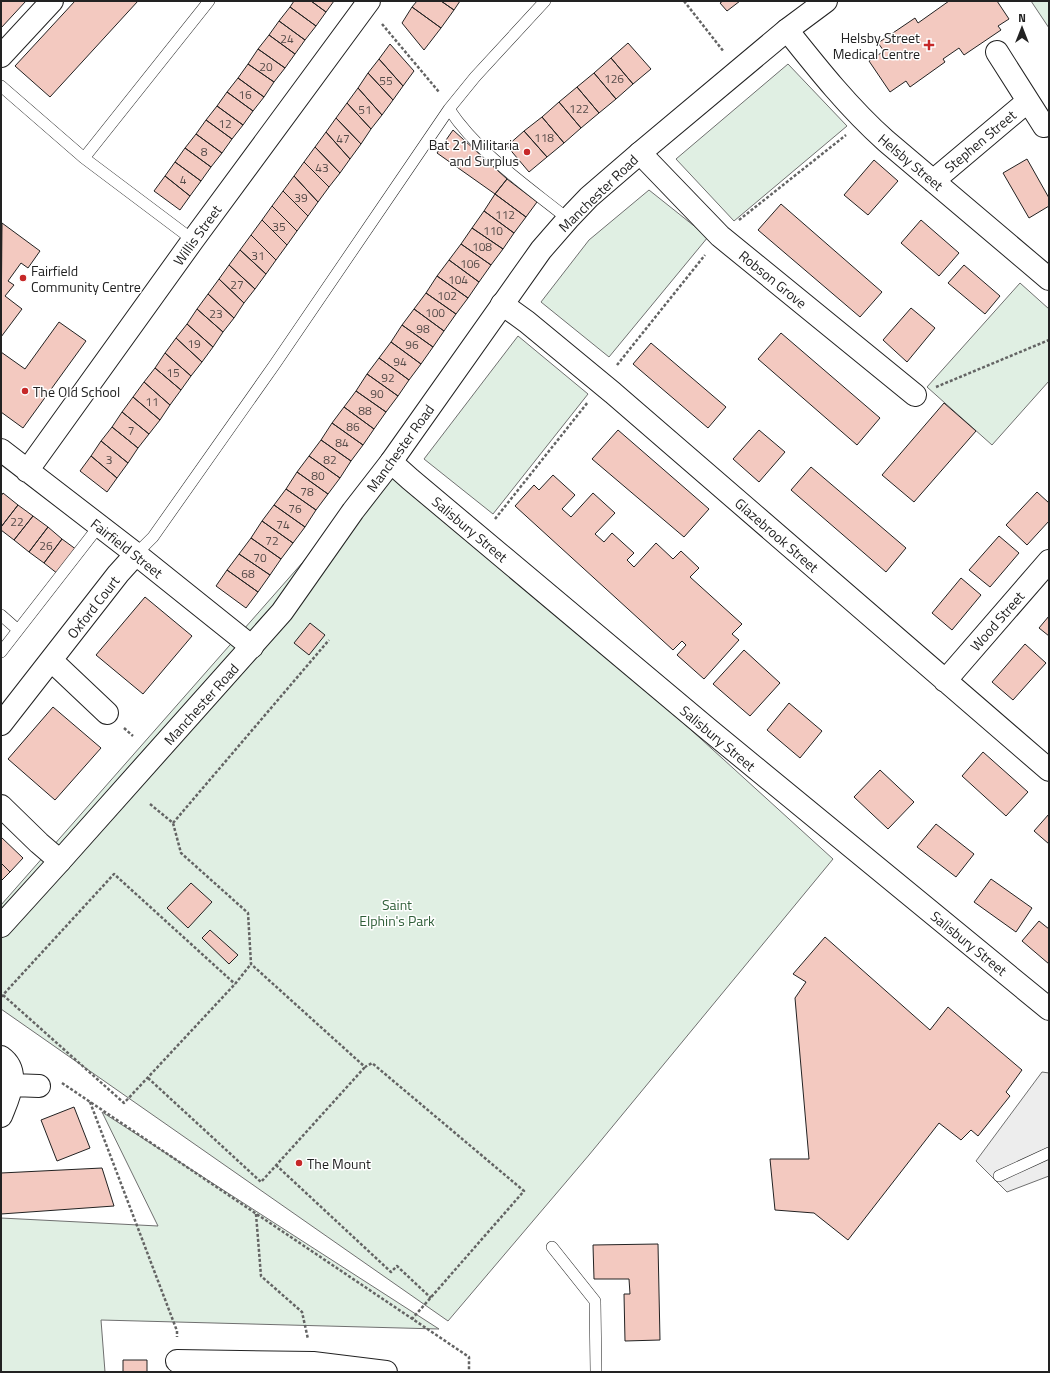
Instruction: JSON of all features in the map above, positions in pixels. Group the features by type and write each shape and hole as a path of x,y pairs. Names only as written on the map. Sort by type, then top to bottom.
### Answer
{"street":[{"path":"1,56 52,1"},
{"name":"Manchester Road","path":"1,926 282,612 353,511 391,462 541,250 568,219 589,197 640,153 787,30 826,1"},
{"name":"Willis Street","path":"27,471 193,240 366,4"},
{"name":"Helsby Street","path":"787,30 810,60 862,119 932,181 1049,279"},
{"name":"Stephen Street","path":"997,52 1044,126"},
{"name":"Stephen Street","path":"932,181 1028,101"},
{"name":"Robson Grove","path":"640,153 720,236 915,395"},
{"name":"Glazebrook Street","path":"502,304 527,322 601,383 1049,770"},
{"name":"Fairfield Street","path":"1,450 136,554 252,647"},
{"name":"Salisbury Street","path":"391,462 708,729 1049,1009"},
{"name":"Oxford Court","path":"1,724 52,661 118,574 136,554"},
{"name":"Wood Street","path":"945,681 1049,561"},
{"path":"52,661 107,713"},
{"path":"1,806 60,861"},
{"path":"1,1057 10,1068 13,1077 12,1085 1,1116"},
{"path":"12,1085 39,1086"},
{"path":"177,1361 313,1362 386,1372"}],"lane":[{"path":"84,158 209,1"},
{"path":"136,554 153,537 271,370 449,109 475,77 545,1"},
{"path":"1,86 84,158 193,240"},
{"path":"449,109 458,122 487,153 568,219"},
{"path":"1,652 100,526"},
{"path":"1,615 18,630"},
{"path":"999,1176 1049,1153"},
{"path":"552,1247 595,1301 596,1372"}],"path":[{"path":"684,1 739,70"},
{"path":"366,4 443,96 449,109"},
{"path":"480,538 601,383 620,362 720,236 846,134 862,119"},
{"path":"915,395 1049,340"},
{"path":"173,823 329,640"},
{"path":"317,645 321,648"},
{"path":"150,804 173,823 181,853 248,913 251,964 235,984 124,1103 2,996 114,874 235,984"},
{"path":"251,964 365,1067"},
{"path":"148,1078 261,1182 365,1067 372,1063 524,1191 412,1319"},
{"path":"60,1081 469,1357 469,1372"},
{"path":"90,1102 177,1331 177,1361"},
{"path":"276,1165 391,1272 397,1266 431,1298"},
{"path":"256,1214 261,1276 302,1312 313,1362"}],"green space":[{"path":"1031,1 1049,1 1049,28"},
{"path":"788,64 847,126 734,221 676,159"},
{"path":"649,190 708,237 609,357 541,302 589,240"},
{"path":"1020,283 1049,309 1049,381 992,445 927,387"},
{"path":"518,336 588,394 493,514 424,459"},
{"name":"Saint Elphin's Park","path":"391,462 480,538 833,859 589,1155 448,1321 1,1009 1,905"},
{"path":"102,1112 439,1329 101,1320 105,1372 1,1372 1,1218 158,1226"}],"shaded area":[{"path":"1042,1072 1049,1073 1049,1176 1007,1192 976,1161"}],"building":[{"path":"1,1 26,1 1,28"},
{"path":"75,1 138,1 50,97 15,66"},
{"path":"294,1 311,1 326,12 316,26 290,7"},
{"path":"311,1 334,1 326,12"},
{"path":"417,1 441,1 454,10 441,28 412,7"},
{"path":"441,1 460,1 454,10"},
{"path":"723,1 740,1 727,11 720,3"},
{"name":"Helsby Street Medical Centre","path":"949,1 997,1 1009,19 998,26 1001,30 964,55 959,48 943,59 945,62 910,87 906,81 890,92 869,61 884,51 878,43 915,18 918,23"},
{"path":"290,7 316,26 305,40 279,21"},
{"path":"412,7 441,28 424,50 402,23"},
{"path":"279,21 305,40 295,54 269,35"},
{"path":"269,35 295,54 285,68 258,49"},
{"path":"628,43 651,69 633,84 611,58"},
{"path":"390,44 414,71 403,86 379,59"},
{"path":"258,49 285,68 274,82 248,64"},
{"path":"611,58 633,84 616,99 594,73"},
{"path":"379,59 403,86 393,100 368,73"},
{"path":"248,64 274,82 264,97 238,78"},
{"path":"368,73 393,100 382,115 358,88"},
{"path":"594,73 616,99 599,113 577,87"},
{"path":"238,78 264,97 253,111 227,92"},
{"path":"577,87 599,113 581,128 559,102"},
{"path":"358,88 382,115 371,129 347,103"},
{"path":"227,92 253,111 243,125 217,106"},
{"path":"559,102 581,128 564,143 542,117"},
{"path":"347,103 371,129 361,144 336,118"},
{"path":"217,106 243,125 232,139 206,120"},
{"path":"542,117 564,143 547,157 524,131"},
{"path":"336,118 361,144 350,159 326,132"},
{"path":"206,120 232,139 222,153 196,134"},
{"path":"453,130 507,179 495,194 437,153"},
{"name":"Bat 21 Militaria and Surplus","path":"524,131 547,157 529,172 507,146"},
{"path":"326,132 350,159 340,173 315,147"},
{"path":"196,134 222,153 211,167 185,148"},
{"path":"315,147 340,173 329,187 304,162"},
{"path":"185,148 211,167 201,181 175,162"},
{"path":"1027,159 1049,198 1049,206 1029,218 1003,173"},
{"path":"874,160 898,181 868,215 844,195"},
{"path":"175,162 201,181 190,196 165,176"},
{"path":"304,162 329,187 318,202 294,176"},
{"path":"165,176 190,196 180,210 154,191"},
{"path":"294,176 318,202 308,216 283,191"},
{"path":"507,179 537,202 526,217 495,194"},
{"path":"283,191 308,216 297,231 272,206"},
{"path":"495,194 526,217 514,233 484,211"},
{"path":"781,204 882,292 860,317 758,230"},
{"path":"272,206 297,231 287,245 262,220"},
{"path":"484,211 514,233 503,249 472,228"},
{"path":"262,220 287,245 276,260 251,235"},
{"path":"921,220 959,253 939,276 901,243"},
{"path":"2,223 40,251 28,268 21,263 8,281 14,285 5,296 22,309 1,337"},
{"path":"472,228 503,249 491,265 461,244"},
{"path":"251,235 276,260 266,274 240,250"},
{"path":"461,244 491,265 479,282 449,260"},
{"path":"240,250 266,274 255,289 229,265"},
{"path":"449,260 479,282 468,298 437,276"},
{"path":"229,265 255,289 244,303 219,279"},
{"path":"964,265 1000,296 985,314 948,283"},
{"path":"437,276 468,298 456,314 426,293"},
{"path":"219,279 244,303 234,318 208,294"},
{"path":"426,293 456,314 444,331 414,309"},
{"path":"208,294 234,318 223,332 197,309"},
{"path":"911,308 935,328 907,362 883,340"},
{"path":"197,309 223,332 213,347 187,324"},
{"path":"414,309 444,331 433,347 402,325"},
{"name":"The Old School","path":"59,322 86,341 23,428 1,412 1,352 25,369"},
{"path":"187,324 213,347 202,362 176,338"},
{"path":"402,325 433,347 421,364 391,342"},
{"path":"781,333 880,418 857,445 758,359"},
{"path":"176,338 202,362 191,376 165,353"},
{"path":"391,342 421,364 409,380 379,358"},
{"path":"651,343 726,407 708,428 633,364"},
{"path":"165,353 191,376 181,390 155,368"},
{"path":"379,358 409,380 398,396 367,374"},
{"path":"155,368 181,390 170,405 144,382"},
{"path":"367,374 398,396 386,412 356,391"},
{"path":"144,382 170,405 160,420 133,397"},
{"path":"356,391 386,412 374,429 344,407"},
{"path":"133,397 160,420 149,434 122,412"},
{"path":"944,403 976,431 914,502 882,475"},
{"path":"344,407 374,429 363,445 332,423"},
{"path":"122,412 149,434 138,448 112,427"},
{"path":"332,423 363,445 351,461 321,440"},
{"path":"112,427 138,448 128,463 101,441"},
{"path":"618,430 709,509 684,537 592,459"},
{"path":"759,430 785,452 759,482 733,459"},
{"path":"321,440 351,461 340,478 309,456"},
{"path":"101,441 128,463 117,478 91,456"},
{"path":"91,456 117,478 107,492 80,471"},
{"path":"309,456 340,478 328,494 297,472"},
{"path":"811,467 906,548 886,572 791,490"},
{"path":"297,472 328,494 316,510 286,489"},
{"path":"553,475 575,495 562,509 571,517 593,493 615,513 595,534 604,542 612,533 634,553 627,560 634,567 656,543 673,559 681,551 699,568 690,577 742,624 732,634 739,640 704,679 677,655 686,645 682,641 673,650 515,506 534,485 539,490"},
{"path":"286,489 316,510 305,527 274,505"},
{"path":"1037,492 1049,503 1049,521 1027,545 1006,525"},
{"path":"3,493 18,505 1,527 1,496"},
{"path":"18,505 33,516 14,540 1,530 1,527"},
{"path":"274,505 305,527 293,543 262,521"},
{"path":"33,516 48,527 29,552 14,540"},
{"path":"262,521 293,543 281,559 251,538"},
{"path":"48,527 62,539 44,563 29,552"},
{"path":"999,536 1019,553 990,587 969,570"},
{"path":"251,538 281,559 270,575 239,554"},
{"path":"62,539 77,550 58,574 44,563"},
{"path":"239,554 270,575 258,592 227,570"},
{"path":"227,570 258,592 246,608 216,586"},
{"path":"961,578 981,595 952,630 932,613"},
{"path":"145,597 192,636 143,694 96,655"},
{"path":"1049,616 1049,636 1039,628"},
{"path":"310,623 325,635 309,655 294,643"},
{"path":"1025,644 1046,663 1013,700 992,682"},
{"path":"744,650 780,683 750,716 713,684"},
{"path":"789,703 822,731 800,758 767,730"},
{"path":"53,707 101,748 55,800 8,759"},
{"path":"983,752 1028,792 1006,816 962,776"},
{"path":"880,770 914,802 888,829 854,797"},
{"path":"1049,814 1049,844 1034,831"},
{"path":"936,824 974,854 956,877 917,847"},
{"path":"1,837 23,858 10,872 1,863"},
{"path":"1,863 10,872 1,881"},
{"path":"991,879 1032,908 1016,932 974,902"},
{"path":"191,883 212,902 188,928 167,908"},
{"path":"1039,921 1049,929 1049,964 1022,941"},
{"path":"210,930 238,955 229,964 202,938"},
{"path":"825,937 930,1030 948,1007 1022,1070 1006,1092 1010,1096 978,1136 971,1130 961,1140 939,1123 848,1240 814,1213 775,1210 770,1159 809,1159 795,998 806,982 793,974"},
{"path":"74,1107 90,1148 57,1161 41,1120"},
{"path":"102,1168 114,1206 1,1214 1,1173"},
{"path":"658,1244 660,1340 625,1341 624,1294 630,1294 629,1279 594,1279 593,1245"},
{"path":"123,1360 147,1360 147,1372 123,1372"}],"place":[{"name":"Helsby Street Medical Centre","path":"929,45"},
{"name":"Bat 21 Militaria and Surplus","path":"527,152"},
{"name":"Fairfield Community Centre","path":"23,278"},
{"name":"The Old School","path":"25,391"},
{"name":"The Mount","path":"299,1163"}]}
